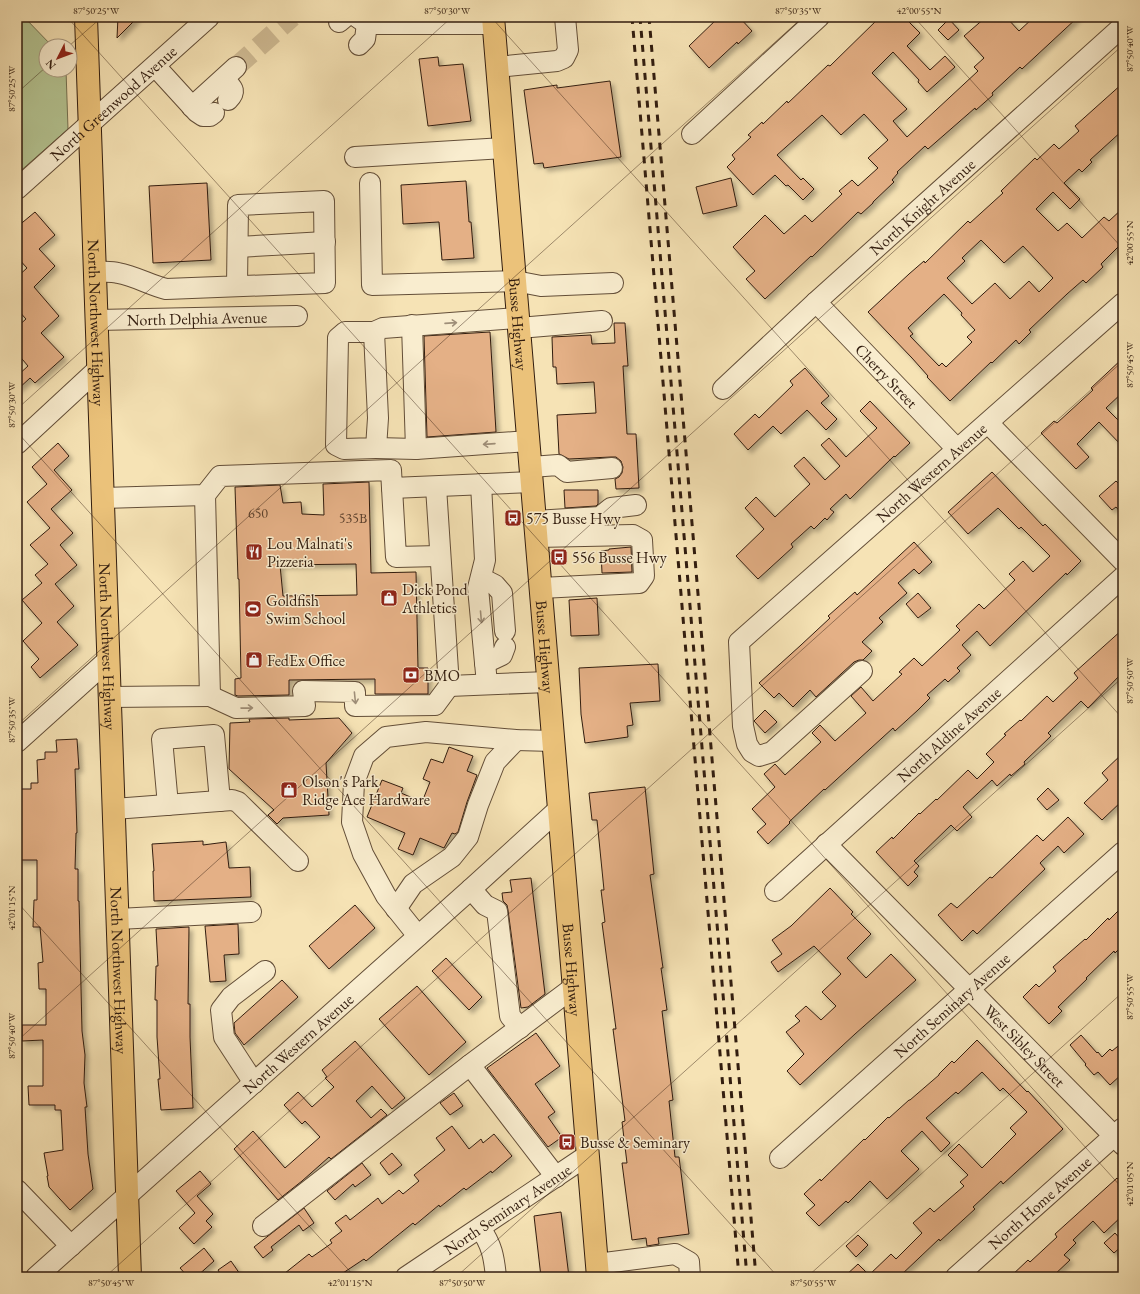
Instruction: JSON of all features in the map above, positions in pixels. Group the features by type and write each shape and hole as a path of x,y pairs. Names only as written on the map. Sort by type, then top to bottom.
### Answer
{"main road":[{"name":"North Northwest Highway","path":"86,17 130,1277"},
{"name":"Busse Highway","path":"493,20 598,1270"}],"street":[{"name":"North Greenwood Avenue","path":"17,189 209,17"},
{"path":"497,67 557,61 564,58 568,50 565,17"},
{"path":"692,134 819,17"},
{"path":"352,20 493,20"},
{"path":"352,20 365,39 359,45"},
{"name":"North Knight Avenue","path":"723,388 816,302 1123,26"},
{"path":"155,66 192,107 203,116 210,116 214,113"},
{"path":"192,107 230,73 234,92 228,100"},
{"path":"355,157 504,148"},
{"path":"370,183 372,284 515,281 541,286 613,282"},
{"path":"95,272 118,273 166,289 325,283 324,201 238,205 237,286"},
{"path":"238,247 325,242"},
{"name":"Cherry Street","path":"816,302 957,449"},
{"name":"North Western Avenue","path":"862,671 772,752 759,756 752,752 747,744 743,726 739,642 1123,302"},
{"name":"North Delphia Avenue","path":"97,320 297,316"},
{"path":"528,441 416,449 344,449 336,445 338,338 345,332 374,332 383,328 412,325 602,321"},
{"path":"412,325 416,449"},
{"path":"374,332 378,418 376,448"},
{"path":"17,444 98,370"},
{"path":"988,423 1123,561"},
{"path":"392,488 481,484 531,475 558,465 567,472 612,468"},
{"path":"210,696 205,495 220,476 391,470 396,557 440,556"},
{"path":"481,484 485,560 478,588 487,684"},
{"path":"110,697 210,696 236,708 305,706 303,692 354,692 356,706 435,705 449,686 436,486"},
{"path":"103,498 205,495"},
{"path":"536,529 600,516 611,508 636,505"},
{"path":"536,529 633,534 642,540 644,576 639,583 541,588"},
{"name":"North Aldine Avenue","path":"775,891 1123,576"},
{"path":"481,578 495,585 502,593 505,639 502,655 486,663"},
{"path":"17,742 108,660"},
{"path":"449,686 548,682"},
{"path":"418,936 386,896 363,854 352,822 354,783 364,756 386,737 426,732 516,740 554,741"},
{"path":"168,805 162,739 214,735 220,801"},
{"path":"396,909 413,884 452,857 468,837 478,805 495,762 516,740"},
{"path":"114,809 232,800 238,802 298,861"},
{"name":"North Western Avenue","path":"36,1277 559,809"},
{"name":"West Sibley Street","path":"826,844 969,990 1120,1137"},
{"name":"North Seminary Avenue","path":"780,1158 1123,852"},
{"path":"471,889 485,905 496,911 510,1016 520,1028"},
{"path":"118,919 251,912"},
{"path":"254,1083 224,1037 221,1010 231,997 265,970"},
{"path":"263,1226 470,1065 574,987"},
{"path":"470,1065 556,1177"},
{"name":"North Home Avenue","path":"956,1277 1120,1137"},
{"name":"North Seminary Avenue","path":"406,1277 588,1155"},
{"path":"17,1190 71,1246"},
{"path":"480,1228 488,1240 494,1255 496,1277"},
{"path":"598,1270 675,1254 689,1262 690,1277"}],"green space":[{"path":"17,17 24,17 44,38 38,38 38,78 66,78 68,129 17,174"}],"building":[{"path":"118,17 138,17 117,38"},
{"path":"719,17 739,17 752,31 738,44 737,42 709,68 689,46"},
{"path":"880,17 904,17 920,33 907,46 930,70 945,56 955,67 927,92 918,82 919,80 893,52 872,73 907,109 893,121 907,137 978,71 974,67 984,58 964,36 986,17 1006,17 1019,31 1034,17 1078,17 1022,69 1020,67 976,110 975,108 928,149 925,146 897,172 898,173 892,180 894,182 873,203 861,214 858,212 812,257 811,256 765,299 746,279 755,271 733,247 765,215 784,234 805,215 812,222 842,194 839,191 852,180 858,186 878,168 868,158 888,140 864,114 841,135 822,115 777,155 801,180 803,178 814,189 803,200 775,175 753,195 727,167 735,159 732,155 751,137 748,135 762,122 763,124 787,101 788,103 828,65 830,66"},
{"path":"949,19 959,30 948,40 938,30"},
{"path":"438,57 439,66 463,64 471,121 428,126 419,59"},
{"path":"610,81 621,157 544,168 543,163 534,164 524,90 557,85 557,88"},
{"path":"1123,83 1123,130 1090,160 1092,162 1082,172 1079,169 1064,183 1080,199 1070,209 1053,192 1036,209 1058,231 1067,223 1082,238 1104,217 1109,221 1123,208 1123,242 1101,264 1103,267 1086,283 1083,280 1029,330 1031,332 1019,344 1016,340 950,401 868,312 924,261 925,263 968,221 970,223 1003,193 1001,191 1035,158 1037,160 1054,144 1059,149 1079,131 1075,126","holes":["981,240 1004,263 1023,246 1053,278 1039,292 1029,281 1010,299 995,283 972,304 947,278 965,261 962,258","944,294 962,313 961,315 975,330 967,337 972,342 946,367 942,363 939,366 910,336 913,334 908,328"]},
{"path":"731,178 737,206 703,214 696,187"},
{"path":"466,181 469,222 471,222 474,258 442,260 439,222 403,224 401,185"},
{"path":"207,183 211,260 153,263 149,186"},
{"path":"35,212 55,235 39,249 55,266 34,287 59,316 41,333 64,357 35,383 30,378 17,390 17,376 28,366 17,353 17,327 26,319 17,309 17,302 22,297 17,292 17,277 27,268 17,257 17,227"},
{"path":"614,323 625,323 628,366 623,366 627,434 636,434 639,488 616,489 615,479 622,473 623,467 621,461 616,457 569,459 559,454 557,415 596,413 594,382 557,384 556,367 553,367 552,337 591,335 592,344 615,343"},
{"path":"490,332 496,432 427,437 424,336"},
{"path":"1123,358 1123,392 1106,408 1123,425 1123,447 1099,422 1077,444 1089,457 1076,469 1041,433 1054,421 1057,423 1093,390 1091,388"},
{"path":"805,368 829,396 821,403 837,419 826,430 807,410 781,434 773,426 748,450 734,434 755,414 759,418 793,385 790,381"},
{"path":"870,401 910,443 895,457 894,456 850,499 846,494 830,509 834,512 827,520 825,518 814,529 811,526 791,544 793,547 758,579 736,556 764,529 745,508 756,497 775,517 810,484 794,466 804,457 825,480 840,466 821,445 829,438 846,457 877,428 860,411"},
{"path":"58,443 69,456 54,470 72,490 51,509 73,533 60,545 77,565 55,584 74,606 57,622 78,645 40,678 31,667 39,659 23,641 42,623 22,600 42,583 35,575 48,564 30,545 50,528 27,502 47,484 32,467"},
{"path":"992,472 1043,526 1045,524 1081,561 1067,575 1066,573 990,646 977,631 962,645 971,655 957,668 960,671 948,682 945,679 927,695 930,698 918,710 895,731 893,728 825,790 824,789 768,844 757,832 766,824 752,809 775,787 764,774 775,764 785,775 821,742 812,733 820,725 835,741 866,713 851,696 861,687 873,701 902,674 899,672 914,658 922,666 960,630 956,626 979,604 984,609 1015,580 1009,574 1023,561 1033,572 1050,556 1021,527 1019,529 998,508 968,534 948,512"},
{"path":"1116,481 1123,488 1123,515 1116,507 1112,510 1099,496"},
{"path":"369,482 371,573 416,572 418,668 428,668 428,694 375,694 375,679 289,680 289,695 235,695 235,679 241,678 235,487 280,485 283,503 301,502 302,514 324,515 323,484","holes":["356,564 357,595 283,596 280,565"]},
{"path":"564,490 598,490 598,504 596,506 565,508"},
{"path":"914,542 932,562 919,574 914,569 898,583 907,593 879,618 883,622 862,642 872,651 863,660 854,662 816,697 810,690 793,707 779,693 774,698 759,683 830,618 828,616 855,592 857,595"},
{"path":"631,547 632,572 602,573 601,551"},
{"path":"918,593 931,608 918,618 906,604"},
{"path":"597,598 599,635 571,636 569,600"},
{"path":"1123,629 1123,672 1088,708 1081,701 1048,733 1051,736 1024,762 1025,764 1011,776 1010,774 997,786 992,780 963,807 972,817 957,831 951,825 914,861 919,866 914,872 918,876 908,886 876,852 892,837 893,839 919,813 920,814 936,799 937,800 968,770 977,779 994,762 986,754 1006,735 1004,734 1020,720 1021,721 1047,696 1053,702 1078,678 1074,673"},
{"path":"658,664 660,701 630,703 633,725 627,726 628,737 585,743 581,714 579,668"},
{"path":"765,710 777,722 765,733 754,721"},
{"name":"Olson's Park Ridge Ace Hardware","path":"289,718 289,720 339,718 352,733 326,763 329,815 283,818 277,824 268,815 274,810 229,769 230,723 250,722 249,719"},
{"path":"77,739 79,769 75,769 77,833 75,869 78,869 82,1031 85,1055 84,1083 87,1107 85,1107 88,1154 93,1189 70,1210 49,1187 44,1153 63,1150 61,1110 55,1110 55,1105 29,1105 28,1086 43,1086 43,1040 22,1041 22,1025 46,1025 46,989 39,989 38,963 43,962 40,927 33,927 34,900 37,900 37,860 17,860 17,789 31,789 31,783 38,783 37,760 45,759 45,752 57,752 56,740"},
{"path":"449,747 473,756 467,771 477,775 458,832 455,834 452,833 444,848 420,838 413,855 398,849 405,833 367,817 382,780 403,788 401,793 422,802 430,782 423,779 431,759 443,763"},
{"path":"1123,753 1123,800 1102,820 1084,803 1108,780 1102,773"},
{"path":"645,787 654,874 650,875 663,968 661,968 667,1010 662,1011 673,1100 669,1101 675,1157 679,1157 689,1234 658,1238 659,1244 647,1246 646,1238 632,1240 622,1163 627,1163 622,1122 625,1121 613,1029 616,1029 602,923 605,922 601,890 604,890 597,820 592,820 589,793"},
{"path":"1048,788 1059,800 1047,810 1037,799"},
{"path":"1068,817 1084,834 1064,853 1058,846 1040,863 1045,869 977,934 973,930 962,941 938,915 951,903 957,908 990,877 992,878 1037,835 1043,841"},
{"path":"203,841 203,845 226,842 229,868 250,867 251,897 154,901 152,844"},
{"path":"531,878 545,994 528,1007 521,1008 508,910 507,905 503,901 502,893 512,892 510,880"},
{"path":"830,888 853,912 851,914 871,934 847,958 866,978 891,954 916,980 800,1085 787,1071 804,1054 786,1032 800,1021 795,1016 806,1006 821,1020 836,1006 822,992 841,974 814,946 778,972 771,962 782,954 772,940 791,926"},
{"path":"355,905 375,928 329,969 309,946"},
{"path":"1123,906 1123,945 1115,953 1114,951 1058,1007 1062,1011 1049,1024 1023,997 1036,984 1039,987 1056,971 1053,967 1085,939 1086,940 1108,918 1109,920"},
{"path":"238,924 239,954 224,955 226,981 210,982 205,926"},
{"path":"189,927 188,1004 190,1004 193,1108 161,1110 158,1079 160,1079 157,1037 157,1000 155,1000 156,966 158,966 156,929"},
{"path":"446,958 482,997 469,1010 432,971"},
{"path":"282,980 298,997 244,1045 235,1033 234,1023"},
{"path":"417,986 466,1042 429,1075 379,1019"},
{"path":"536,1033 560,1066 535,1084 555,1112 548,1117 562,1137 548,1147 487,1068"},
{"path":"1081,1035 1102,1057 1110,1049 1112,1051 1123,1042 1123,1073 1110,1085 1098,1072 1094,1075 1070,1045"},
{"path":"977,1040 1027,1092 1028,1091 1063,1129 1003,1184 1001,1181 973,1207 975,1209 940,1241 939,1239 899,1277 844,1277 858,1264 869,1275 891,1254 896,1259 922,1233 913,1223 930,1208 934,1212 964,1186 960,1182 968,1175 948,1155 959,1144 982,1168 1016,1134 1010,1128 1027,1112 1003,1088 1000,1091 982,1072 958,1094 956,1092 926,1118 950,1143 941,1152 922,1131 901,1151 919,1169 887,1199 870,1181 848,1203 846,1201 819,1226 806,1213 815,1205 804,1194 820,1179 821,1181 888,1117 889,1118 939,1075 952,1061 954,1063"},
{"path":"355,1041 405,1098 392,1109 372,1086 356,1101 371,1118 381,1109 387,1115 331,1159 329,1157 278,1200 234,1149 253,1131 285,1168 320,1137 305,1121 302,1124 284,1105 298,1092 312,1107 334,1087 325,1078 327,1077 322,1070"},
{"path":"454,1093 463,1106 450,1115 440,1103"},
{"path":"452,1126 469,1149 481,1139 483,1143 494,1134 512,1156 492,1173 491,1171 466,1190 464,1188 440,1207 439,1205 415,1225 413,1223 366,1261 364,1259 337,1277 280,1277 309,1254 312,1257 332,1243 330,1240 342,1231 335,1223 346,1215 350,1220 378,1198 382,1204 399,1190 403,1194 419,1181 414,1175 445,1150 436,1138"},
{"path":"392,1153 402,1165 389,1175 380,1163"},
{"path":"362,1163 371,1175 355,1187 353,1184 335,1200 327,1191"},
{"path":"200,1171 211,1184 197,1196 213,1214 206,1221 212,1227 194,1244 179,1228 195,1213 176,1191"},
{"path":"1117,1178 1123,1184 1123,1215 1104,1233 1093,1221 1073,1240 1076,1243 1064,1255 1070,1260 1052,1277 1010,1277 1028,1260 1030,1262 1057,1237 1055,1234"},
{"path":"304,1208 314,1223 303,1231 299,1225 271,1247 273,1250 263,1258 254,1247"},
{"path":"561,1212 569,1277 541,1277 534,1216"},
{"path":"1115,1233 1123,1242 1123,1245 1114,1253 1104,1243"},
{"path":"858,1235 868,1245 856,1257 846,1246"},
{"path":"204,1248 214,1261 196,1277 188,1277 180,1268"},
{"path":"231,1261 242,1277 222,1277 218,1270"}],"tunnel":[{"path":"236,67 292,17"}],"railway":[{"path":"632,17 739,1277"},
{"path":"640,17 747,1277"},
{"path":"649,17 756,1277"}],"place":[{"name":"575 Busse Hwy","path":"513,518"},
{"name":"Lou Malnati's Pizzeria","path":"254,552"},
{"name":"556 Busse Hwy","path":"559,557"},
{"name":"Dick Pond Athletics","path":"389,598"},
{"name":"Goldfish Swim School","path":"253,609"},
{"name":"FedEx Office","path":"254,660"},
{"name":"BMO","path":"411,675"},
{"name":"Olson's Park Ridge Ace Hardware","path":"289,790"},
{"name":"Busse & Seminary","path":"567,1142"}]}
